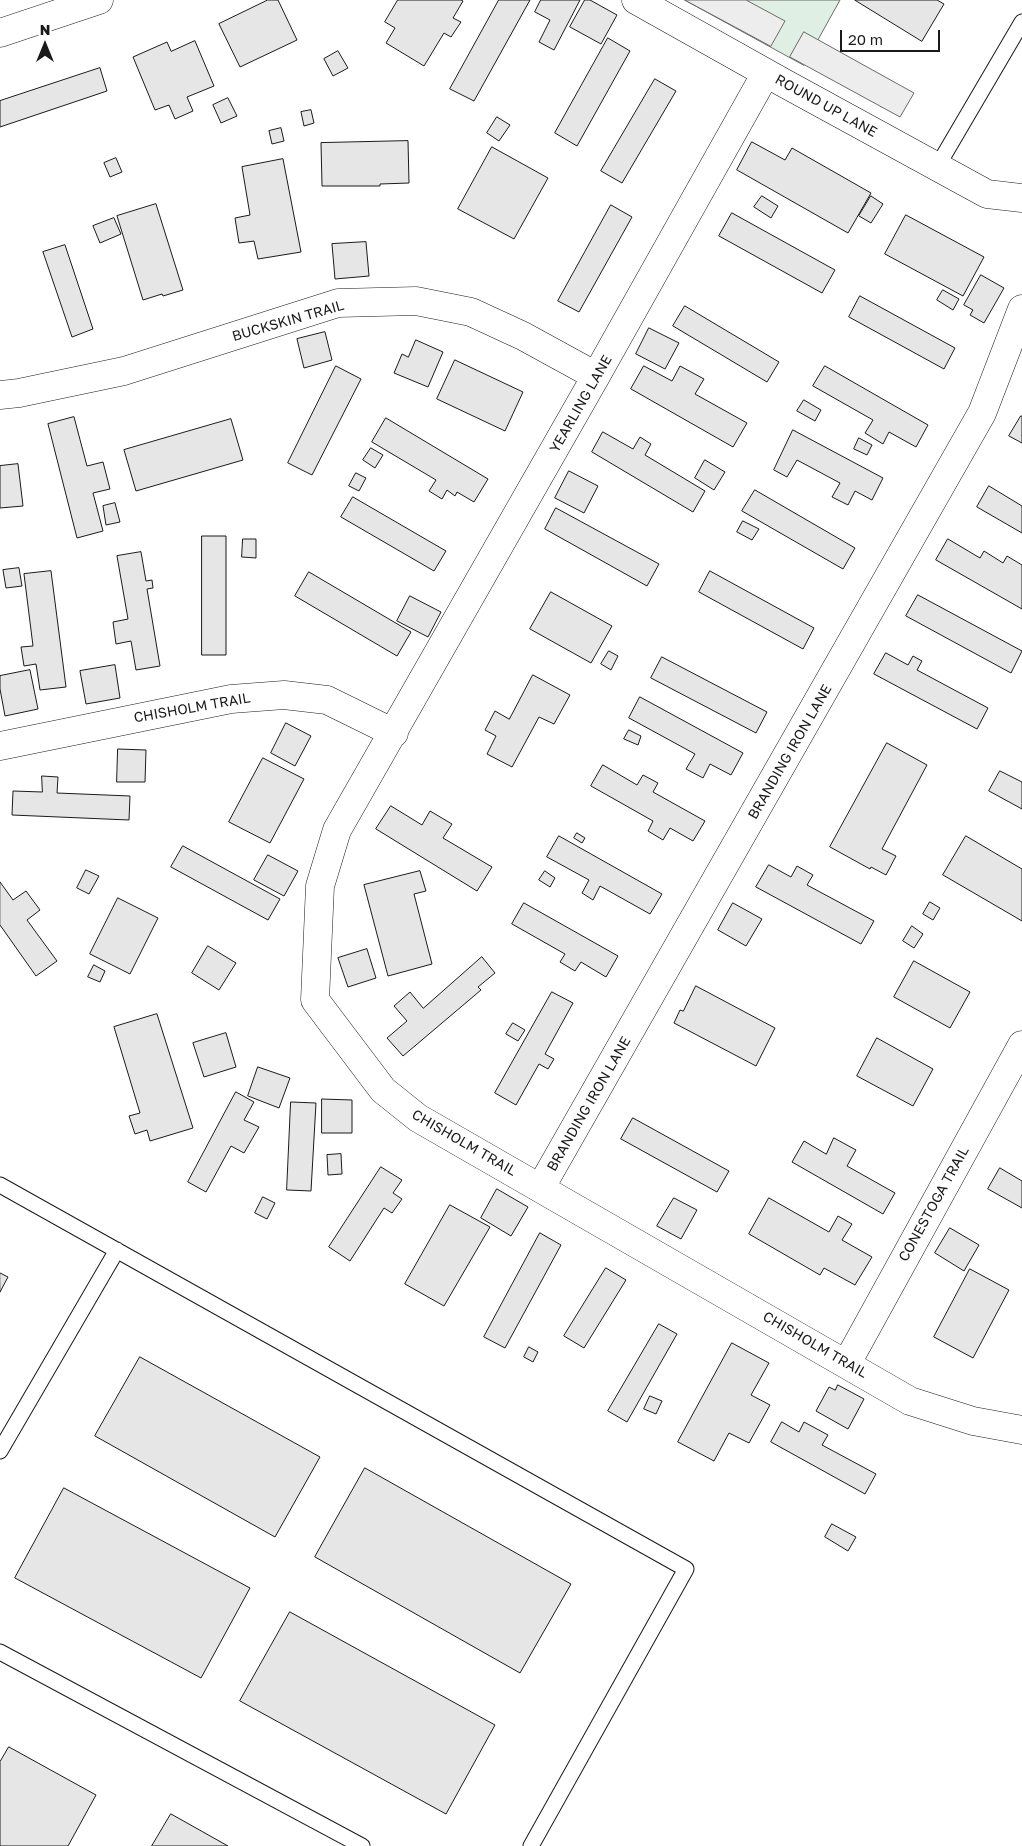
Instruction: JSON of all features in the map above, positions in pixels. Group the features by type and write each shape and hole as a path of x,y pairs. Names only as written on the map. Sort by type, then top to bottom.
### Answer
{"street":[{"path":"0,33 99,0"},
{"name":"ROUND UP LANE","path":"636,0 988,194 1022,198"},
{"name":"YEARLING LANE","path":"394,733 766,73"},
{"name":"BUCKSKIN TRAIL","path":"0,395 19,393 124,371 338,303 416,301 471,312 523,336 596,376"},
{"name":"BRANDING IRON LANE","path":"541,1187 982,413 1022,309"},
{"name":"CHISHOLM TRAIL","path":"0,746 231,699 284,694 327,700 394,733 337,830 320,886 315,1000 384,1090 418,1118 847,1363 910,1401 973,1421 1022,1430"},
{"name":"CONESTOGA TRAIL","path":"847,1363 1022,1045"}],"lane":[{"path":"937,166 1022,22"},
{"path":"0,1185 686,1569 531,1846"},
{"path":"0,1451 117,1250"},
{"path":"0,1652 362,1846"}],"green space":[{"path":"685,0 840,0 804,65"}],"shaded area":[{"path":"685,0 746,0 785,21 771,46"},
{"path":"804,32 914,93 900,117 790,57"}],"building":[{"path":"268,0 278,0 297,40 240,67 219,24"},
{"path":"398,0 463,1 453,18 461,22 451,37 444,33 424,66 386,43 395,28 385,22"},
{"path":"499,0 530,0 474,101 450,89"},
{"path":"541,0 580,0 554,50 539,42 550,20 535,12"},
{"path":"585,0 590,0 617,15 601,44 570,27"},
{"path":"855,0 937,0 944,4 922,41"},
{"path":"608,38 630,51 577,146 555,133"},
{"path":"195,41 214,86 187,97 193,111 175,119 169,105 155,110 133,57 167,42 171,51"},
{"path":"338,51 348,68 333,76 324,59"},
{"path":"100,68 107,91 0,127 0,101"},
{"path":"655,79 676,91 622,183 601,171"},
{"path":"228,98 237,116 221,123 213,105"},
{"path":"311,110 314,123 304,126 301,112"},
{"path":"497,117 510,125 499,141 487,133"},
{"path":"281,128 284,141 272,144 269,131"},
{"path":"408,141 409,183 380,184 380,186 322,186 321,143"},
{"path":"752,142 785,160 792,148 871,193 848,233 737,170"},
{"path":"492,147 548,178 514,239 458,209"},
{"path":"116,158 122,172 110,177 104,163"},
{"path":"283,159 301,252 258,259 254,241 239,243 235,218 250,215 242,167"},
{"path":"762,196 778,206 771,218 754,207"},
{"path":"871,196 883,204 871,223 859,216"},
{"path":"156,204 183,290 143,300 117,216"},
{"path":"611,205 632,217 579,312 558,301"},
{"path":"732,213 835,270 822,293 719,236"},
{"path":"906,215 984,257 963,296 885,254"},
{"path":"114,218 121,234 100,243 93,226"},
{"path":"366,242 369,276 335,279 332,244"},
{"path":"65,245 93,329 72,337 43,252"},
{"path":"981,275 1004,288 984,323 970,315 973,310 964,305"},
{"path":"943,290 959,299 953,310 937,300"},
{"path":"860,296 955,348 944,369 849,317"},
{"path":"685,306 779,362 767,382 673,326"},
{"path":"649,328 679,343 665,369 636,354"},
{"path":"325,332 332,360 304,368 297,339"},
{"path":"416,340 443,352 428,387 394,373 402,354 408,357"},
{"path":"455,360 523,392 505,431 437,399"},
{"path":"336,366 361,379 312,475 288,463"},
{"path":"644,366 672,381 680,366 704,379 695,394 747,423 733,447 631,389"},
{"path":"825,366 928,425 916,447 889,432 883,444 865,433 873,420 813,386"},
{"path":"804,400 821,410 815,421 797,411"},
{"path":"1022,416 1022,443 1009,436"},
{"path":"74,417 87,466 103,462 110,489 93,493 103,531 77,538 48,424"},
{"path":"386,418 488,479 474,502 457,492 455,496 447,490 442,499 429,491 436,480 372,442"},
{"path":"231,419 243,460 136,491 124,450"},
{"path":"793,430 883,478 872,500 855,491 848,505 832,497 840,483 797,460 787,477 774,470"},
{"path":"603,432 633,449 640,437 651,444 645,455 705,491 693,512 592,452"},
{"path":"859,438 872,445 867,455 854,449"},
{"path":"371,448 383,455 375,468 363,460"},
{"path":"705,460 725,472 714,490 695,478"},
{"path":"18,464 23,506 0,508 0,466"},
{"path":"569,471 598,486 584,513 555,498"},
{"path":"356,473 366,478 359,491 349,486"},
{"path":"989,486 1022,506 1022,533 977,507"},
{"path":"755,490 855,548 843,569 742,511"},
{"path":"353,497 446,551 434,571 341,517"},
{"path":"115,503 120,522 106,525 103,506"},
{"path":"556,508 659,564 647,586 545,529"},
{"path":"743,521 759,529 752,540 737,532"},
{"path":"202,536 226,536 226,655 202,655"},
{"path":"243,539 256,539 256,558 242,557"},
{"path":"948,539 980,558 984,551 1003,563 1007,556 1022,565 1022,609 936,560"},
{"path":"141,552 146,581 152,580 153,588 147,589 160,666 136,670 131,641 116,644 113,622 128,619 117,556"},
{"path":"19,568 22,586 6,588 3,570"},
{"path":"51,571 66,687 40,690 36,664 24,666 21,647 33,646 24,574"},
{"path":"710,571 814,628 803,649 699,592"},
{"path":"309,572 411,632 397,656 295,596"},
{"path":"551,592 612,626 591,663 530,629"},
{"path":"918,595 1022,651 1011,673 906,616"},
{"path":"410,596 441,612 428,637 397,621"},
{"path":"609,651 618,656 611,670 601,664"},
{"path":"886,653 908,665 913,656 922,661 917,670 988,708 977,729 874,674"},
{"path":"662,657 767,712 756,733 651,678"},
{"path":"115,665 120,698 86,704 80,671"},
{"path":"30,670 38,709 5,716 0,689 0,676"},
{"path":"533,675 570,695 554,724 539,717 512,767 487,754 496,736 485,730 495,711 509,719"},
{"path":"640,697 743,753 731,775 710,764 703,778 686,769 695,754 629,718"},
{"path":"286,723 311,736 295,766 271,753"},
{"path":"629,730 641,736 638,745 624,739"},
{"path":"887,743 927,765 882,849 896,856 886,875 871,867 870,869 830,847"},
{"path":"118,749 146,750 145,782 117,782"},
{"path":"263,758 304,779 270,843 229,822"},
{"path":"603,765 637,785 643,775 658,783 653,792 705,821 693,841 670,828 663,840 648,831 653,821 591,786"},
{"path":"1000,771 1022,782 1022,809 989,791"},
{"path":"42,776 58,777 57,793 130,796 129,820 12,815 13,791 42,792"},
{"path":"391,806 422,825 430,811 452,824 443,838 492,867 477,891 376,829"},
{"path":"577,833 585,838 582,843 574,838"},
{"path":"559,836 662,894 650,914 600,886 593,900 582,893 589,880 547,857"},
{"path":"966,836 1022,869 1022,921 943,875"},
{"path":"183,846 280,899 268,920 171,867"},
{"path":"268,855 298,871 284,896 254,880"},
{"path":"769,865 791,877 797,866 813,875 807,885 874,921 861,944 756,887"},
{"path":"86,870 99,876 89,894 77,888"},
{"path":"420,871 426,891 414,894 432,964 388,976 364,885"},
{"path":"545,871 555,878 550,887 539,880"},
{"path":"0,882 13,900 26,891 40,910 27,920 57,961 36,976 0,925"},
{"path":"118,898 158,918 130,974 90,954"},
{"path":"930,902 940,908 933,920 923,914"},
{"path":"524,903 618,956 606,977 581,962 575,971 560,962 565,954 512,924"},
{"path":"733,903 762,919 746,946 718,930"},
{"path":"912,926 923,934 914,948 903,941"},
{"path":"208,946 236,963 219,990 192,973"},
{"path":"367,949 376,978 348,987 338,958"},
{"path":"482,957 495,973 478,987 481,990 403,1056 387,1038 407,1021 394,1006 410,992 423,1008"},
{"path":"914,961 970,992 950,1028 894,997"},
{"path":"94,965 105,971 100,982 88,977"},
{"path":"696,986 775,1028 756,1066 674,1023 680,1010 683,1011"},
{"path":"552,992 573,1003 545,1054 554,1059 548,1069 539,1064 516,1105 495,1093"},
{"path":"157,1014 193,1128 150,1141 147,1130 135,1134 129,1116 140,1113 114,1027"},
{"path":"513,1023 525,1030 518,1041 506,1034"},
{"path":"226,1033 236,1067 204,1077 193,1043"},
{"path":"877,1038 933,1069 913,1106 857,1076"},
{"path":"258,1067 290,1078 279,1108 248,1096"},
{"path":"236,1092 254,1102 244,1120 259,1127 244,1153 231,1146 206,1192 188,1182"},
{"path":"322,1099 352,1100 352,1133 322,1133"},
{"path":"291,1102 316,1103 311,1191 287,1190"},
{"path":"633,1118 729,1171 717,1192 621,1139"},
{"path":"834,1138 856,1150 847,1166 895,1193 883,1214 792,1162 804,1141 826,1154"},
{"path":"341,1154 342,1174 328,1175 327,1155"},
{"path":"381,1167 402,1180 393,1193 402,1199 392,1213 384,1208 350,1261 329,1247"},
{"path":"1000,1168 1022,1181 1022,1208 988,1189"},
{"path":"497,1189 528,1207 511,1236 481,1218"},
{"path":"263,1197 275,1203 267,1219 255,1213"},
{"path":"674,1198 697,1210 681,1239 657,1226"},
{"path":"769,1198 829,1232 838,1216 852,1224 842,1240 872,1257 855,1285 824,1268 820,1275 749,1234"},
{"path":"450,1205 490,1227 444,1306 405,1284"},
{"path":"950,1228 979,1245 964,1271 935,1253"},
{"path":"540,1233 561,1245 505,1348 484,1337"},
{"path":"606,1268 626,1280 584,1348 564,1336"},
{"path":"970,1269 1009,1290 973,1358 934,1337"},
{"path":"0,1273 8,1277 0,1292"},
{"path":"659,1324 677,1334 627,1422 608,1411"},
{"path":"732,1343 769,1363 751,1395 770,1405 749,1443 729,1433 714,1461 678,1442"},
{"path":"529,1347 538,1352 533,1362 524,1357"},
{"path":"140,1357 320,1457 275,1537 95,1436"},
{"path":"838,1385 864,1399 848,1429 816,1411 829,1387 835,1390"},
{"path":"650,1396 662,1401 656,1414 644,1409"},
{"path":"782,1422 799,1432 804,1422 828,1435 822,1445 876,1474 865,1494 771,1442"},
{"path":"365,1468 571,1584 520,1673 315,1557"},
{"path":"64,1488 250,1588 201,1678 15,1578"},
{"path":"832,1524 856,1537 848,1551 825,1537"},
{"path":"290,1612 495,1725 446,1814 240,1701"},
{"path":"9,1747 96,1795 68,1846 0,1846 0,1762"},
{"path":"171,1814 228,1846 152,1846"}]}
